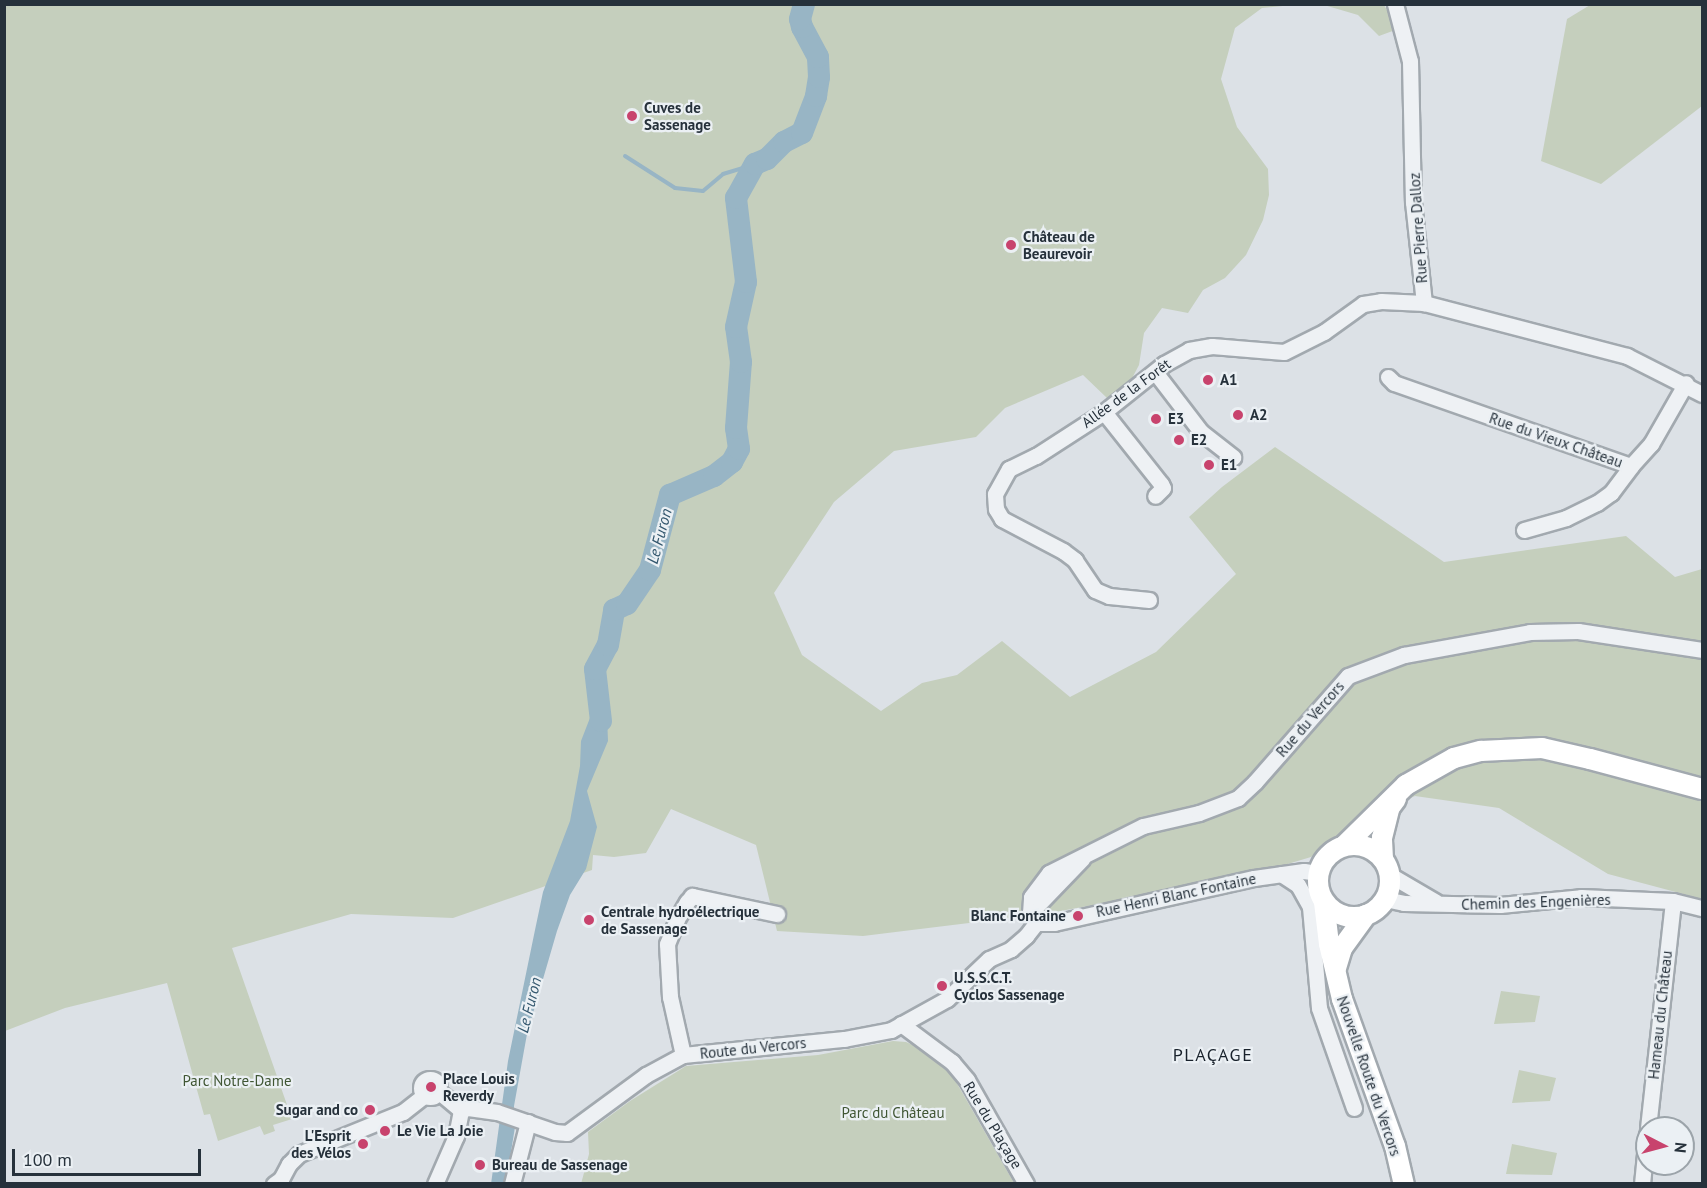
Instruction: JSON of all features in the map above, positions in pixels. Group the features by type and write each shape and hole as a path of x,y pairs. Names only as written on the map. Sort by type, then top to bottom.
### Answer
{"main road":[{"path":"1345,846 1406,784 1454,758 1481,751 1542,748 1702,789"},
{"path":"1386,867 1372,849 1359,845 1345,846 1333,851 1323,861 1318,873 1318,888 1324,902 1336,912 1351,917 1366,915 1377,909 1385,899 1389,888 1382,838 1390,807 1406,784"},
{"name":"Nouvelle Route du Vercors","path":"1324,902 1329,944 1342,999 1395,1146 1404,1184"},
{"path":"1336,968 1342,948 1366,915"}],"street":[{"name":"Rue Pierre Dalloz","path":"1395,4 1410,61 1413,202 1424,303 1627,356 1686,383 1702,394"},
{"name":"Allée de la Forêt","path":"1149,600 1109,596 1095,590 1075,560 1063,551 1002,519 996,509 995,494 1008,469 1036,456 1104,412 1179,354 1200,347 1284,352 1324,332 1363,304 1374,302 1424,303"},
{"path":"1155,372 1201,432 1233,457"},
{"name":"Rue du Vieux Château","path":"1388,377 1394,382 1631,466 1651,444 1686,383"},
{"path":"1104,412 1161,484 1163,489 1155,496"},
{"path":"1524,530 1566,518 1597,503 1611,493 1631,466"},
{"name":"Rue du Vercors","path":"1033,918 1083,858 1143,826 1199,813 1238,798 1255,782 1348,675 1404,655 1530,632 1578,631 1702,650"},
{"name":"Chemin des Engenières","path":"1386,867 1442,905"},
{"name":"Rue Henri Blanc Fontaine","path":"1033,918 1054,923 1281,874 1318,873"},
{"path":"1281,874 1298,885 1310,907 1319,1008 1354,1108"},
{"path":"683,1055 670,996 667,944 687,902 692,896 777,914"},
{"name":"Chemin des Engenières","path":"1385,899 1404,903 1442,905 1500,905 1581,897 1673,902 1702,908"},
{"name":"Hameau du Château","path":"1649,1116 1673,902"},
{"name":"Route du Vercors","path":"461,1110 468,1108 497,1112 555,1132 567,1133 646,1075 683,1055 864,1036 901,1024 947,999 989,959 1011,949 1026,936 1033,918"},
{"name":"Rue du Plaçage","path":"901,1024 952,1062 967,1080 1026,1184"},
{"path":"274,1184 281,1179 289,1164 299,1154 403,1112 431,1093 461,1110 456,1136 435,1184"},
{"path":"512,1184 522,1119"}],"green space":[{"name":"Parc Notre-Dame","path":"5,5 1293,5 1262,8 1235,28 1221,79 1237,127 1268,169 1269,195 1263,220 1246,255 1225,278 1203,290 1188,313 1162,308 1144,333 1139,365 1128,386 1107,398 1083,375 1005,408 976,437 894,451 834,502 774,593 802,655 881,711 922,683 957,675 1002,641 1070,697 1156,652 1236,574 1189,517 1222,487 1275,447 1444,562 1626,536 1675,577 1702,569 1702,899 1608,874 1499,808 1415,796 1353,824 1311,857 1244,877 1050,913 863,936 777,931 756,845 671,809 646,853 614,857 593,855 592,870 453,918 351,914 232,948 292,1119 273,1125 275,1131 264,1135 260,1126 218,1141 210,1114 204,1115 167,983 65,1008 5,1031"},
{"path":"1324,5 1384,5 1398,29 1379,36 1358,15"},
{"path":"1590,5 1702,5 1702,106 1601,184 1541,161 1567,19"},
{"path":"1501,991 1540,996 1535,1022 1494,1024"},
{"name":"Parc du Château","path":"893,1041 906,1042 933,1054 951,1073 1014,1183 581,1184 589,1154 588,1132 630,1101 686,1066 818,1055"},
{"path":"1519,1070 1556,1078 1550,1101 1512,1103"},
{"path":"1512,1144 1557,1153 1552,1175 1506,1174"}],"water":[{"path":"600,692 607,716 608,741 587,791 597,827 586,869 570,895 557,931 527,1034 514,1106 515,1127 506,1183 491,1184 508,1061 543,892 570,821 580,766 581,741"}],"waterway":[{"name":"Le Furon","path":"601,721 595,669 608,645 614,610 627,604 650,570 670,495 714,476 732,462 739,449 736,428 741,362 736,327 746,282 736,198 755,164 767,159 784,142 802,133 816,96 819,77 818,57 802,27 800,19 804,4"},
{"path":"625,156 675,188 703,191 723,174 755,164"}],"place":[{"name":"Cuves de Sassenage","path":"632,116"},
{"name":"Château de Beaurevoir","path":"1011,245"},
{"name":"A1","path":"1208,380"},
{"name":"A2","path":"1238,415"},
{"name":"E3","path":"1156,419"},
{"name":"E2","path":"1179,440"},
{"name":"E1","path":"1209,465"},
{"name":"Blanc Fontaine","path":"1078,916"},
{"name":"Centrale hydroélectrique de Sassenage","path":"589,920"},
{"name":"U.S.S.C.T. Cyclos Sassenage","path":"942,986"},
{"name":"Place Louis Reverdy","path":"431,1087"},
{"name":"Sugar and co","path":"370,1110"},
{"name":"Le Vie La Joie","path":"385,1131"},
{"name":"L'Esprit des Vélos","path":"363,1144"},
{"name":"Bureau de Sassenage","path":"480,1165"}],"district":[{"name":"PLAÇAGE","path":"1213,1055"}]}
